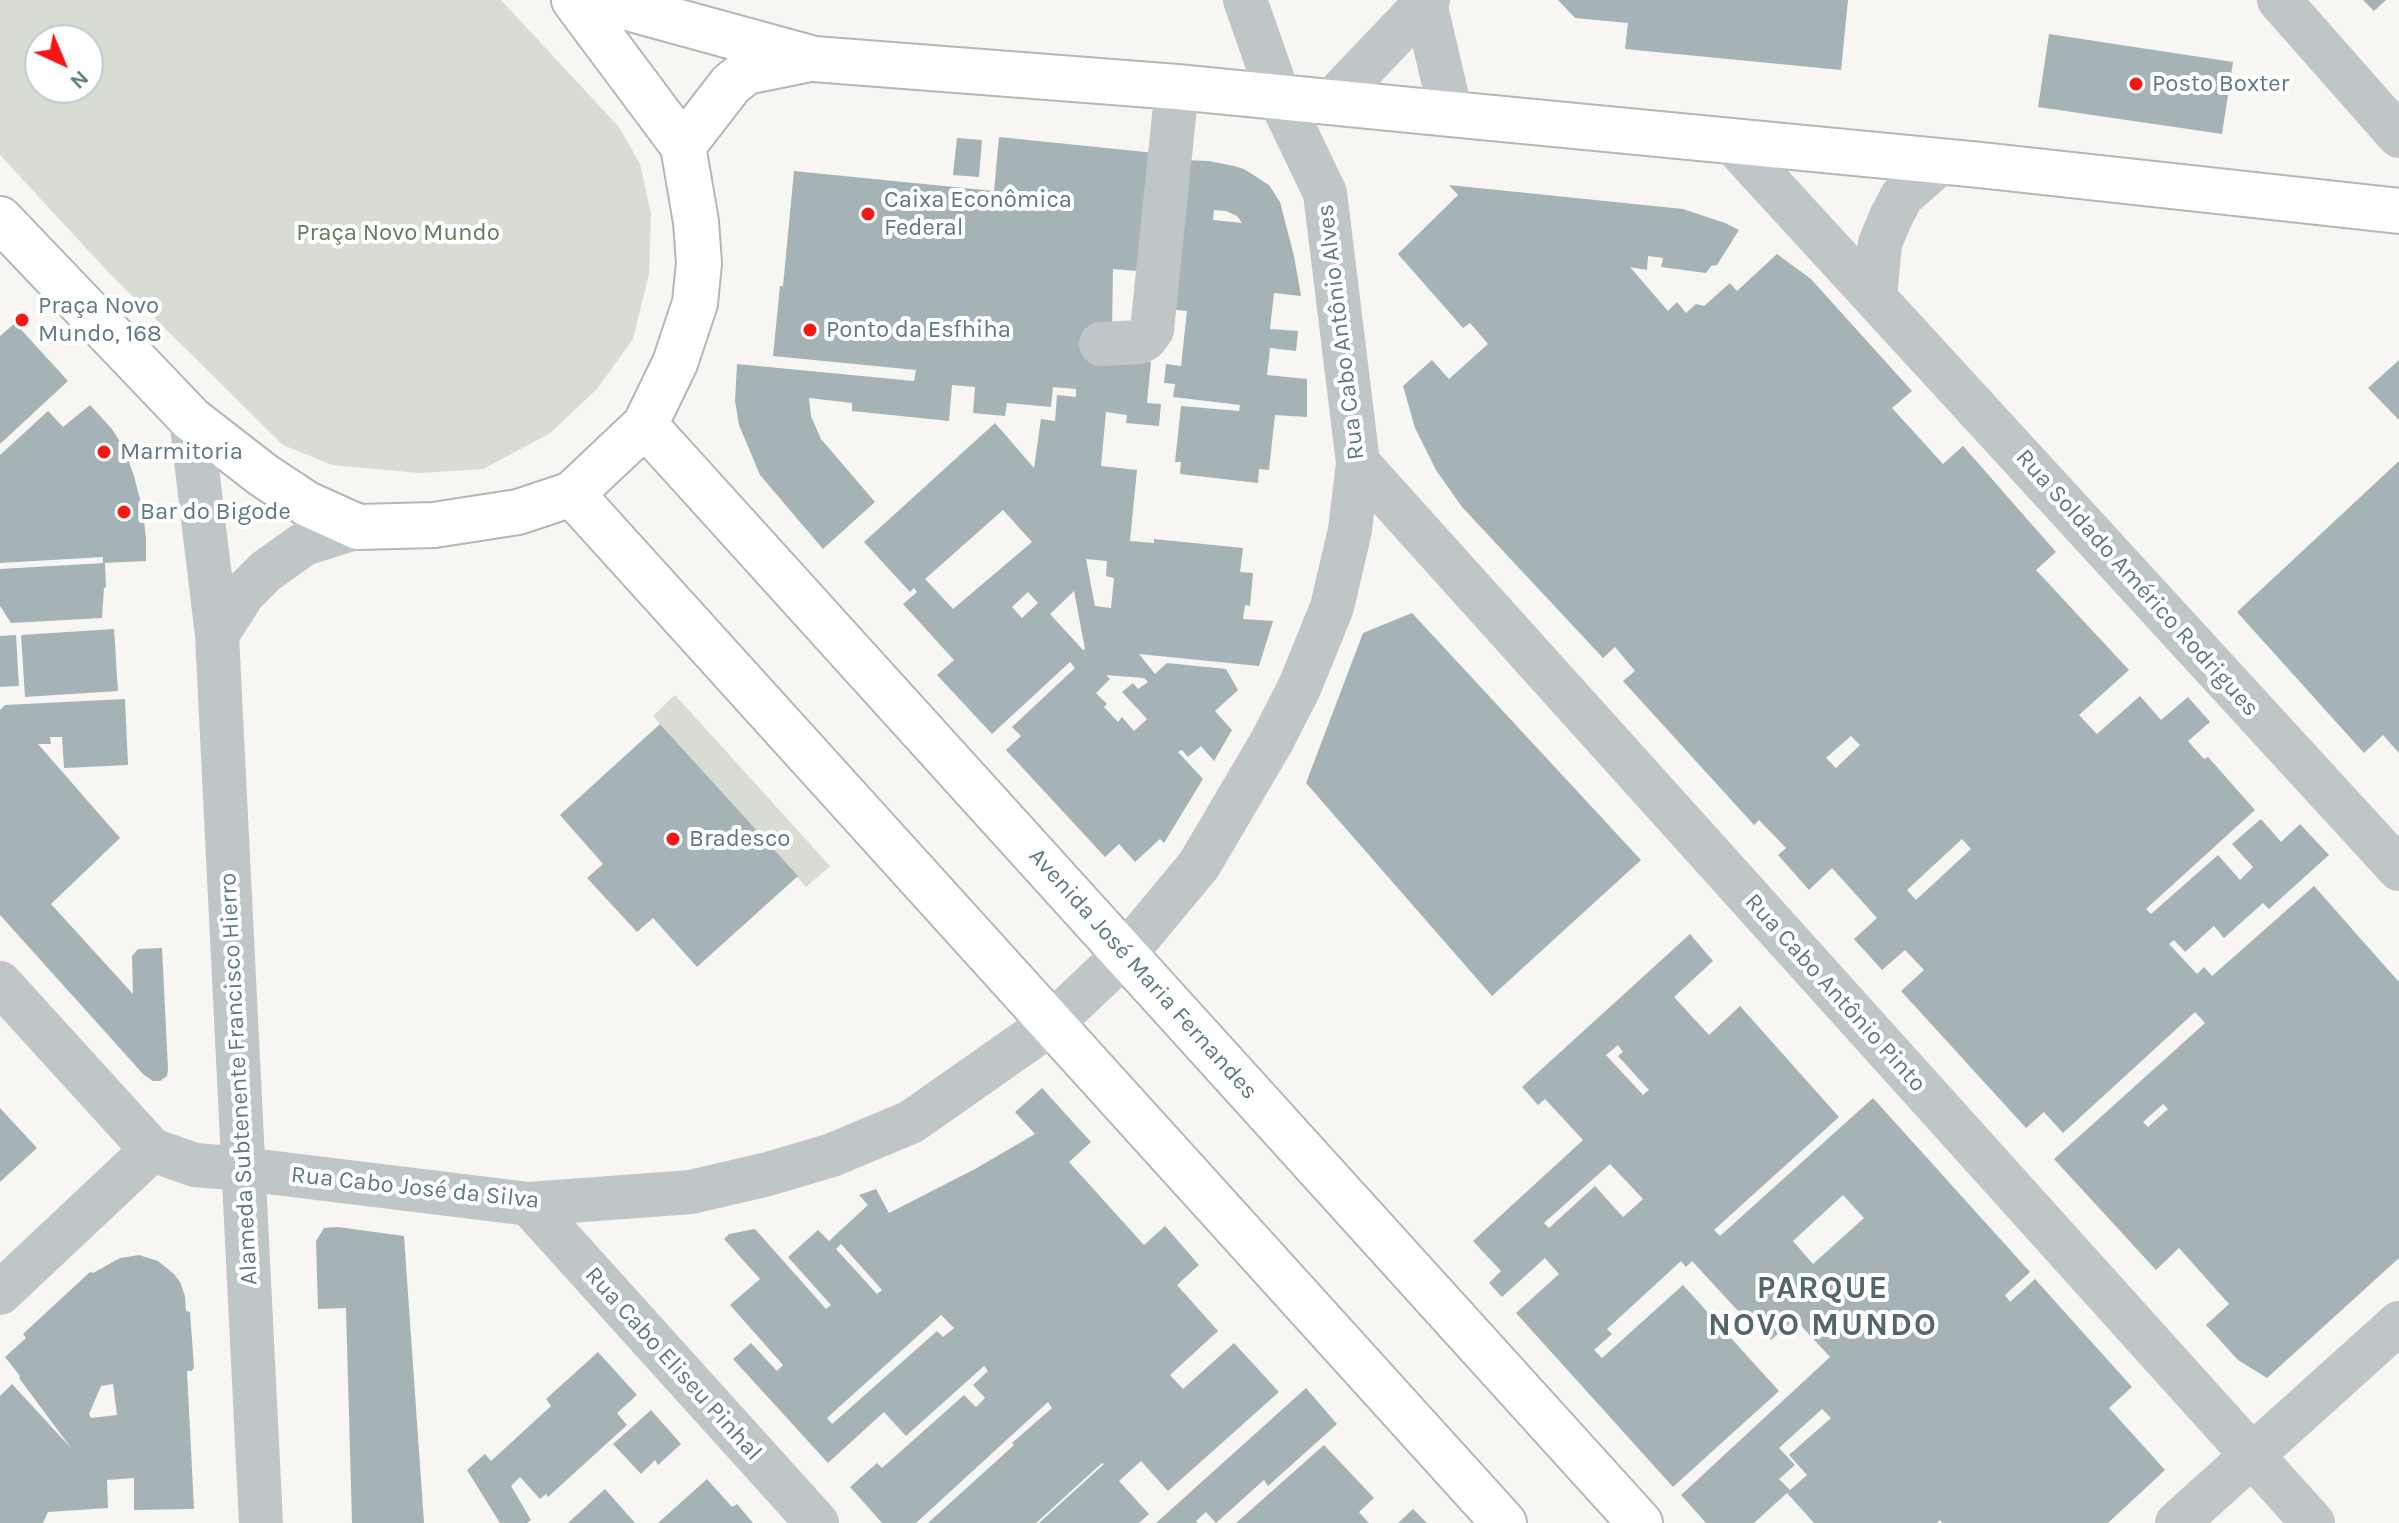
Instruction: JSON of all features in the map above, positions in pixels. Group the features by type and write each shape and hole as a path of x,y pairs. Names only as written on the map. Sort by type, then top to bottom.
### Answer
{"main road":[{"path":"0,219 191,419 263,475 307,504 358,527 434,525 518,512 572,494 645,425 675,363 695,303 699,263 696,222 683,146 574,0"},
{"path":"599,0 814,59 1177,87 1941,162 2399,211"},
{"path":"683,146 731,84 746,72 814,59"},
{"name":"Avenida José Maria Fernandes","path":"645,425 1640,1523"},
{"path":"572,494 1504,1523"}],"street":[{"name":"Rua Cabo Antônio Alves","path":"1125,954 1199,865 1272,741 1300,686 1332,607 1350,530 1358,463 1325,193 1279,97 1245,0"},
{"path":"2279,0 2399,136"},
{"path":"1331,102 1426,1"},
{"path":"1426,1 1451,114"},
{"path":"1101,344 1139,342 1152,330 1177,87"},
{"name":"Rua Soldado Américo Rodrigues","path":"1731,141 2399,869"},
{"path":"1875,297 1880,243 1891,217 1902,196 1941,162"},
{"name":"Alameda Subtenente Francisco Hierro","path":"191,419 217,635 261,1523"},
{"name":"Rua Cabo Antônio Pinto","path":"1358,463 2313,1523"},
{"path":"217,635 243,594 266,571 304,544 358,527"},
{"name":"Rua Cabo José da Silva","path":"0,983 152,1150 195,1165 529,1204 691,1192 832,1155 911,1122 1052,1023 1125,954"},
{"path":"0,1293 152,1150"},
{"name":"Rua Cabo Eliseu Pinhal","path":"529,1204 817,1523"},
{"path":"2177,1523 2399,1323"}],"green space":[{"name":"Praça Novo Mundo","path":"0,0 501,0 619,127 640,164 651,214 649,274 633,339 597,389 549,434 483,469 420,473 332,465 283,445 110,274 0,155"},
{"path":"675,695 830,866 806,887 653,716"}],"building":[{"path":"1558,0 1848,0 1841,70 1625,49 1628,23 1575,18"},
{"path":"2363,0 2386,0 2374,11"},
{"name":"Posto Boxter","path":"2049,34 2233,62 2222,134 2038,107"},
{"path":"999,137 1155,153 1150,272 1113,269 1112,333 1084,329 1082,355 1151,362 1147,403 1161,404 1159,426 1126,423 1127,415 1106,412 1101,466 1137,470 1130,541 1154,543 1154,539 1243,548 1240,572 1253,573 1250,606 1245,605 1243,619 1273,621 1259,666 1139,654 1155,674 1167,663 1226,669 1238,690 1215,711 1232,730 1214,761 1201,746 1188,757 1182,750 1178,752 1203,779 1164,843 1160,839 1135,862 1119,844 1105,857 1006,750 1021,736 1012,727 1075,668 1070,662 992,734 937,675 954,660 903,604 917,592 914,588 910,592 864,542 995,423 1034,468 1041,419 1055,421 1057,395 1076,397 1076,389 1053,387 1051,407 1007,403 1005,416 973,413 975,387 952,385 949,421 852,411 852,403 809,398 811,416 821,439 875,502 823,549 760,475 739,425 735,401 737,364 914,381 916,370 773,356 794,171 994,191","holes":["1003,510 1032,542 953,609 925,579","1086,559 1107,561 1106,576 1114,578 1111,608 1095,606","1074,591 1085,649 1050,614","1028,592 1038,603 1022,618 1012,607","1106,675 1144,678 1148,682 1138,689 1133,683 1122,692 1147,719 1134,731 1122,717 1118,722 1096,693 1110,679"]},
{"path":"957,138 982,140 979,177 953,175"},
{"path":"1182,160 1234,166 1269,185 1280,202 1301,296 1274,293 1270,329 1298,331 1296,351 1270,348 1267,375 1307,379 1307,417 1275,415 1269,470 1259,469 1258,483 1180,474 1181,462 1175,462 1181,406 1239,411 1240,405 1173,397 1175,384 1164,383 1166,364 1181,366 1187,311 1167,309","holes":["1214,210 1237,216 1242,223 1213,220"]},
{"path":"1449,185 1683,209 1739,230 1717,265 1711,266 1706,273 1661,267 1663,258 1648,256 1647,270 1630,267 1668,311 1677,302 1686,313 1696,304 1704,306 1730,283 1737,291 1777,254 1811,279 1912,391 1892,408 1943,464 1963,446 2056,552 2036,570 2129,670 2079,715 2097,734 2140,696 2161,720 2188,697 2210,722 2188,741 2204,759 2208,757 2255,810 2146,909 2151,914 2218,855 2240,880 2253,867 2232,844 2261,819 2281,842 2300,824 2329,855 2269,909 2263,903 2224,938 2214,926 2185,952 2174,940 2169,944 2197,974 2204,967 2212,976 2314,886 2399,982 2399,1258 2267,1378 2238,1360 2206,1325 2229,1304 2179,1248 2156,1270 2054,1159 2205,1023 2195,1012 2063,1133 2044,1112 2026,1128 1901,991 1924,970 1905,950 1882,970 1854,939 1877,918 1832,868 1809,890 1778,855 1786,848 1759,820 1754,825 1623,681 1635,671 1615,647 1603,658 1462,507 1436,470 1415,428 1403,386 1432,360 1449,379 1488,344 1470,323 1463,328 1398,254 1458,195","holes":["1851,736 1860,745 1836,768 1826,758","1962,839 1971,849 1916,900 1907,890","2163,1104 2168,1109 2148,1127 2143,1122"]},
{"path":"15,323 68,381 0,444 0,336"},
{"path":"2399,360 2399,420 2368,388"},
{"path":"90,405 124,448 143,511 146,561 103,563 103,557 0,563 0,455 48,411 63,427"},
{"path":"2399,461 2399,753 2383,735 2364,753 2237,612"},
{"path":"105,563 102,618 11,623 0,606 0,569"},
{"path":"1412,613 1641,860 1492,996 1306,783 1363,633"},
{"path":"114,629 118,691 25,697 21,635"},
{"path":"16,635 19,686 0,687 0,636"},
{"path":"125,699 128,765 64,768 62,737 50,737 51,744 38,744 120,838 51,904 133,994 132,956 138,949 162,948 168,1070 167,1076 160,1081 153,1081 144,1075 0,915 0,710 5,705"},
{"name":"Bradesco","path":"660,724 798,876 697,967 653,918 637,932 587,878 603,864 560,815"},
{"path":"1690,934 1713,961 1674,997 1709,1035 1740,1006 1839,1117 1714,1230 1720,1236 1873,1098 2030,1272 2005,1295 2010,1302 2035,1279 2132,1387 2109,1408 2165,1470 2108,1523 1942,1523 1940,1520 1937,1523 1814,1523 1787,1493 1754,1523 1706,1523 1681,1495 1830,1357 1795,1319 1771,1340 1753,1321 1750,1324 1692,1261 1686,1267 1681,1261 1607,1329 1612,1334 1594,1350 1602,1358 1683,1285 1779,1391 1673,1487 1516,1313 1559,1274 1545,1258 1502,1297 1489,1283 1501,1271 1473,1241 1583,1140 1545,1099 1538,1105 1522,1087","holes":["1618,1045 1623,1052 1618,1056 1649,1090 1643,1095 1606,1055","1610,1164 1643,1199 1623,1217 1595,1186 1549,1228 1544,1223","1843,1195 1864,1218 1813,1264 1793,1241","1822,1409 1831,1418 1789,1455 1807,1475 1790,1490 1779,1479 1795,1465 1779,1448"]},
{"path":"1042,1088 1091,1142 1069,1162 1144,1245 1165,1226 1199,1265 1177,1285 1218,1331 1170,1375 1183,1389 1234,1343 1279,1392 1168,1491 1141,1461 1119,1481 1149,1514 1139,1523 1039,1523 1102,1463 1036,1523 928,1523 1052,1408 1048,1402 916,1523 882,1523 850,1487 877,1463 882,1468 964,1395 976,1407 985,1398 973,1385 988,1371 984,1366 906,1436 884,1412 828,1463 733,1359 751,1343 777,1371 783,1365 730,1305 760,1279 724,1239 729,1234 755,1229 826,1309 831,1305 788,1257 818,1230 829,1241 868,1205 859,1195 876,1189 889,1213 1035,1134 1015,1112","holes":["841,1244 882,1290 877,1294 836,1249","941,1315 954,1328 943,1337 937,1331 832,1424 827,1418"]},
{"path":"0,1108 37,1148 0,1182"},
{"path":"324,1228 404,1236 424,1523 352,1523 346,1308 318,1309 316,1241"},
{"path":"139,1255 158,1261 180,1282 186,1311 190,1312 194,1367 192,1371 187,1371 194,1509 134,1510 134,1478 107,1480 108,1508 48,1512 43,1523 0,1523 0,1396 12,1384 71,1448 5,1357 26,1338 23,1334 90,1272 120,1258","holes":["113,1384 117,1415 91,1418 89,1414 101,1386"]},
{"path":"598,1352 637,1395 617,1413 627,1425 548,1497 546,1494 540,1499 520,1477 511,1486 531,1520 527,1523 500,1523 467,1470 485,1454 491,1461 551,1406 546,1399"},
{"path":"1306,1388 1337,1424 1268,1486 1264,1480 1216,1523 1206,1512 1196,1521 1198,1523 1156,1523"},
{"path":"651,1410 681,1444 658,1465 655,1460 641,1474 613,1444"},
{"path":"1324,1445 1374,1498 1359,1512 1369,1523 1236,1523"},
{"path":"707,1479 732,1507 737,1504 753,1523 658,1523"},
{"path":"605,1489 635,1523 568,1523"},
{"path":"1413,1509 1427,1523 1398,1523"}],"place":[{"name":"Posto Boxter","path":"2136,84"},
{"name":"Caixa Econômica Federal","path":"868,214"},
{"name":"Praça Novo Mundo, 168","path":"22,320"},
{"name":"Ponto da Esfhiha","path":"810,330"},
{"name":"Marmitoria","path":"104,452"},
{"name":"Bar do Bigode","path":"124,512"},
{"name":"Bradesco","path":"673,839"}],"district":[{"name":"PARQUE NOVO MUNDO","path":"1823,1308"}]}
